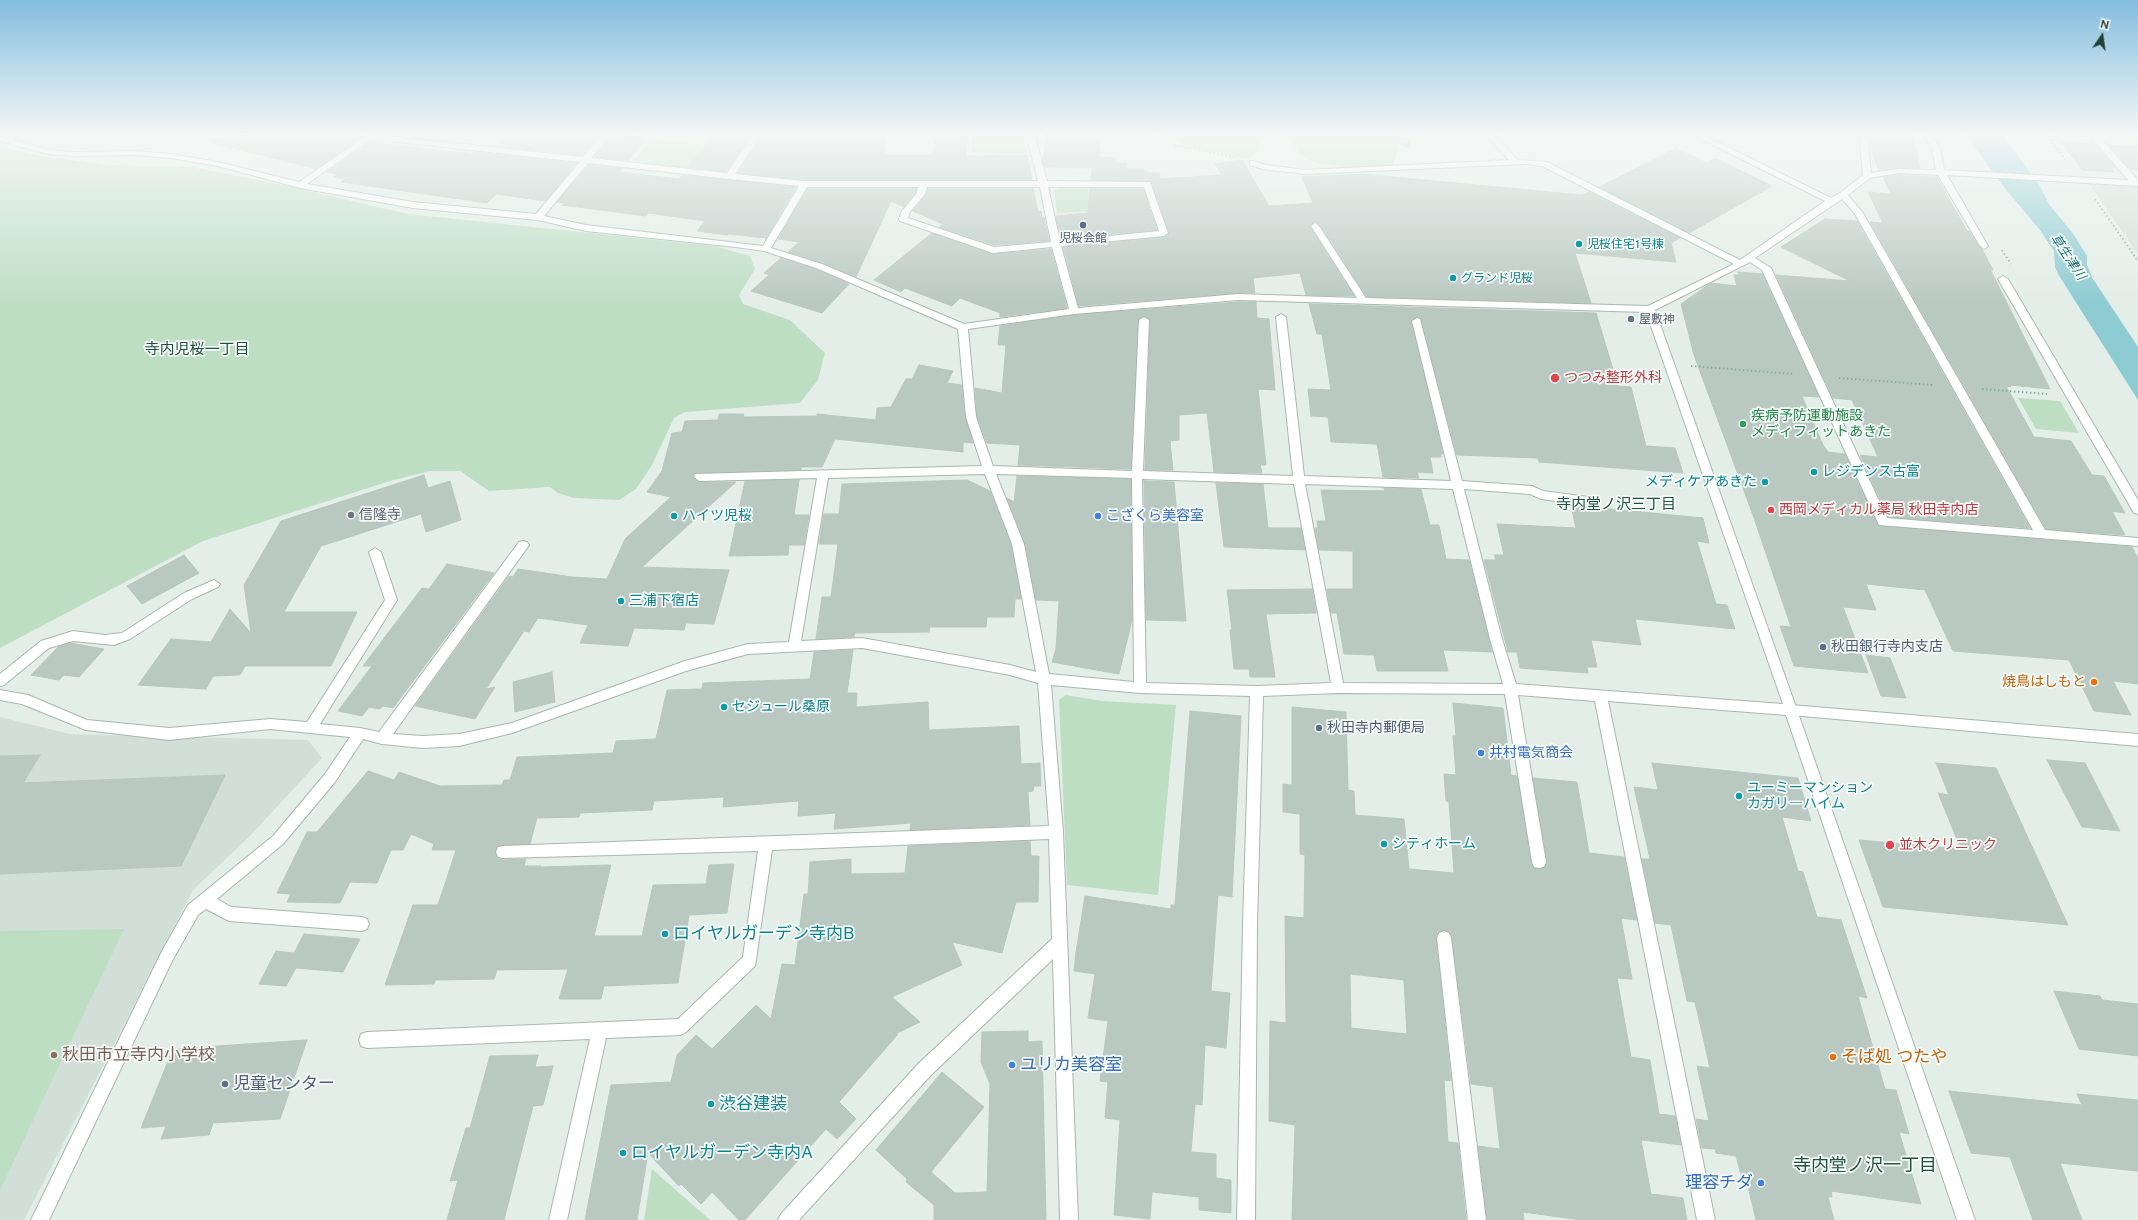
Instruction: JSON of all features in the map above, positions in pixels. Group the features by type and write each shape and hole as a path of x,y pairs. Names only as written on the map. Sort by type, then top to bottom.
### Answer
{"street":[{"path":"327,190 413,206 538,217 586,228 736,244 766,249 819,266 963,327 1074,310 1238,297 1650,309 1745,261 1831,201 1850,190"},
{"path":"538,217 561,190"},
{"path":"766,249 801,190"},
{"path":"922,190 921,194 906,211 903,219 992,250 1056,245 1164,233 1149,190"},
{"path":"1044,190 1056,245 1074,310"},
{"path":"1598,190 1745,261 1766,268 1883,522 2138,542"},
{"path":"1809,190 1831,201"},
{"path":"1951,190 1984,246"},
{"path":"1843,195 1859,213 2041,534"},
{"path":"1315,226 1363,300"},
{"path":"2003,279 2138,510"},
{"path":"1650,309 1791,710 1966,1220"},
{"path":"1281,317 1299,479 1338,688"},
{"path":"1140,688 1137,477 1144,320"},
{"path":"1417,321 1496,639 1511,689 1539,862"},
{"path":"963,327 971,417 989,470 1018,544 1044,679 1056,832 1069,1220"},
{"path":"699,477 989,470 1137,477 1299,479 1458,486 1532,490 1541,495 1588,501"},
{"path":"794,646 822,475"},
{"path":"382,738 523,545"},
{"path":"310,728 391,600 375,552"},
{"path":"0,682 45,644 73,636 105,640 114,640 126,636 188,596 214,584"},
{"path":"0,695 23,699 86,724 170,734 270,724 360,733 382,738 423,742 459,740 512,728 685,666 748,649 862,643 1010,670 1044,679 1140,688 1257,691 1338,688 1511,689 1791,710 2138,740"},
{"path":"1246,1220 1250,925 1257,691"},
{"path":"1600,695 1706,1220"},
{"path":"40,1220 167,956 193,910 278,840 330,778 360,733"},
{"path":"503,852 766,844 1056,832"},
{"path":"367,1040 681,1027 750,961 766,844"},
{"path":"204,900 229,914 362,924"},
{"path":"1444,938 1477,1220"},
{"path":"787,1220 925,1069 1059,943"},
{"path":"558,1220 600,1030"}],"path":[{"path":"2088,190 2138,261"},
{"path":"1669,364 2072,396"}],"shaded area":[{"path":"2093,190 2138,190 2138,254"},
{"name":"秋田市立寺内小学校","path":"0,717 70,734 308,740 322,758 250,836 193,890 24,1220 0,1220"}],"green space":[{"path":"0,190 305,190 408,214 715,246 750,256 755,269 739,295 743,304 790,320 825,353 818,380 800,403 685,412 674,418 652,465 636,489 619,500 574,498 558,493 550,487 489,491 460,471 430,471 390,481 203,541 0,648"},
{"path":"1054,190 1089,190 1093,211 1057,213"},
{"path":"2018,398 2060,401 2079,433 2036,429"},
{"path":"1066,695 1102,701 1176,705 1158,895 1067,885 1059,700"},
{"path":"124,929 0,1190 0,931"},
{"path":"652,1169 710,1220 644,1220"}],"water":[{"name":"草生津川","path":"2006,190 2042,190 2049,204 2074,235 2087,256 2087,265 2093,279 2138,347 2138,400 2058,274 2055,267 2054,251 2040,230"}],"building":[{"path":"396,190 554,190 545,201 496,194 487,203"},
{"path":"567,190 794,190 766,238 697,231 705,221 649,213 646,216 562,205 564,203 557,202"},
{"path":"807,190 916,190 904,207 891,201 856,277 822,263 788,252 799,242 778,239"},
{"path":"927,190 1033,190 1038,212 1041,211 1042,217 1044,217 1049,241 994,245 939,227 943,224 913,211 926,195"},
{"path":"1090,190 1144,190 1157,230 1061,239 1056,216 1088,213"},
{"path":"1154,190 1260,190 1269,206 1313,203 1307,190 1529,190 1581,195 1589,192 1680,238 1671,243 1676,262 1575,253 1591,303 1367,297 1320,225 1315,222 1310,227 1354,296 1306,295 1300,273 1253,278 1255,293 1238,293 1079,306 1063,247 1164,237 1169,232"},
{"path":"1605,190 1765,190 1689,233"},
{"path":"1889,190 1944,190 1967,231 1969,231 1982,249 1993,270 1990,269 2050,389 2010,385 2011,387 2006,386 2034,437 2071,441 2092,475 2104,476 2125,513 2112,511 2125,535 2046,529 1870,222 1883,223 1868,192 1891,194"},
{"path":"1825,219 1857,221 2030,528 1888,517 1860,455 1878,457 1852,400 1833,398 1776,275 1850,281 1781,247"},
{"path":"932,233 993,254 1051,249 1067,308 1000,317 1000,313 960,298 952,306 905,288 901,292 874,280"},
{"path":"781,258 815,269 849,284 822,313 751,291 769,275 764,273"},
{"path":"1738,272 1762,274 1819,397 1802,396 1823,445 1828,452 1845,454 1879,526 2132,547 2138,558 2138,684 2113,681 2131,715 2094,711 2069,660 1953,651 1925,590 1866,584 1876,610 1843,607 1868,673 1794,666 1780,626 1791,627 1754,518 1694,355 1681,304 1711,283 1737,286 1734,275 1739,275"},
{"path":"1238,302 1256,302 1257,318 1269,319 1275,390 1258,389 1266,465 1260,465 1262,473 1214,472 1207,413 1179,415 1179,440 1170,441 1173,470 1145,470 1150,320 1145,316 1138,320 1131,469 1018,465 1020,445 987,443 977,417 975,388 1002,393 1006,345 998,345 1000,326 1074,315"},
{"path":"1309,304 1596,313 1618,386 1631,387 1646,446 1675,448 1683,473 1539,462 1538,458 1457,455 1421,319 1417,317 1411,321 1443,454 1440,454 1441,457 1430,457 1433,473 1417,472 1419,478 1383,477 1377,444 1331,442 1328,417 1311,416 1308,389 1331,390 1322,334 1317,334"},
{"path":"919,365 953,371 947,383 962,385 965,417 973,443 963,442 963,452 835,439 822,467 801,467 801,470 694,473 693,477 699,482 736,482 642,567 729,570 714,624 686,623 684,630 634,628 628,646 580,643 588,625 538,618 529,632 524,631 486,689 495,687 475,719 415,706 509,576 513,577 518,569 572,577 607,579 625,539 671,497 647,492 662,471 672,433 682,432 685,421 718,420 719,414 744,414 743,417 817,416 817,414 876,420 877,408 891,407 906,379 912,379"},
{"path":"424,475 428,488 450,481 461,520 426,532 421,514 321,546 284,612 357,612 331,666 245,666 240,675 213,676 206,689 138,685 171,639 211,642 230,609 251,633 244,585 281,521"},
{"path":"1017,476 1131,479 1132,620 1119,674 1052,662 1056,649 1059,601 1036,600 1025,544 1007,498 1014,502"},
{"path":"799,480 794,515 809,515 804,545 789,545 788,555 729,556 745,481"},
{"path":"967,480 990,491 1011,544 1021,599 1015,599 1014,617 987,617 986,627 930,627 929,632 855,633 854,637 816,639 822,597 831,597 838,544 819,544 824,514 839,514 842,484"},
{"path":"1144,481 1174,482 1186,621 1146,620"},
{"path":"1216,483 1263,484 1268,528 1301,528 1305,550 1224,547"},
{"path":"1384,488 1421,489 1430,525 1439,525 1446,559 1469,560 1492,652 1443,650 1448,671 1377,671 1374,655 1344,654 1337,613 1331,613 1327,589 1353,589 1353,551 1319,550 1315,528 1318,528 1317,521 1326,521 1321,490 1385,491"},
{"path":"1571,505 1703,518 1709,543 1697,541 1716,604 1727,605 1735,629 1635,619 1641,645 1591,640 1597,667 1587,667 1588,673 1520,668 1517,652 1508,652 1484,560 1496,560 1494,555 1504,555 1497,524 1576,528"},
{"path":"184,555 199,573 142,604 127,586"},
{"path":"447,564 494,573 393,708 383,706 380,709 369,707 362,716 338,711 372,666 363,666 422,588 429,589"},
{"path":"1312,589 1316,613 1266,614 1275,677 1250,677 1249,669 1234,669 1230,630 1232,630 1227,590"},
{"path":"70,643 104,649 79,677 64,675 59,680 31,675 58,647"},
{"path":"853,650 847,693 857,693 856,707 928,702 929,730 1019,726 1021,764 1040,763 1041,786 1034,786 1033,791 1028,792 1030,825 910,830 911,823 834,829 836,813 798,816 799,801 723,807 724,797 654,801 652,810 580,813 579,817 537,818 530,844 498,846 495,851 497,858 503,860 526,859 524,866 541,866 540,867 611,865 594,936 642,936 653,885 706,884 709,865 734,864 727,913 689,915 678,983 604,986 601,999 559,999 568,969 497,970 494,979 435,980 434,984 385,985 413,905 438,905 456,850 432,850 434,844 411,834 403,850 391,850 377,883 350,882 340,903 287,902 291,894 277,893 307,832 317,832 368,771 394,780 399,772 440,786 502,785 504,780 510,780 517,757 613,753 616,741 656,739 667,690 702,689 703,683 810,679 814,652"},
{"path":"1866,655 1890,658 1906,698 1881,696"},
{"path":"552,672 555,702 515,712 513,682"},
{"path":"1453,703 1503,708 1511,775 1517,776 1533,868 1544,868 1547,862 1533,778 1577,782 1589,853 1624,857 1637,920 1621,918 1632,979 1617,978 1631,1057 1650,1060 1659,1114 1675,1116 1681,1145 1641,1140 1651,1194 1683,1198 1687,1220 1581,1220 1523,1212 1524,1220 1487,1220 1478,1146 1500,1149 1493,1087 1471,1084 1452,938 1450,932 1445,930 1438,932 1436,938 1451,1081 1444,1080 1448,1142 1458,1143 1466,1220 1292,1220 1295,1125 1269,1121 1270,1021 1286,1023 1285,916 1304,918 1305,855 1300,854 1300,814 1283,812 1283,784 1292,785 1292,707 1346,712 1348,790 1354,791 1355,815 1404,819 1409,869 1454,873 1449,802 1446,801 1444,774 1456,775 1453,736 1456,736","holes":["1350,974 1404,980 1407,1034 1351,1028"]},
{"path":"1190,711 1241,716 1232,897 1218,895 1211,991 1230,993 1226,1048 1205,1045 1202,1105 1195,1104 1191,1152 1216,1154 1216,1178 1231,1180 1231,1213 1199,1210 1199,1197 1152,1192 1150,1219 1114,1215 1120,1120 1105,1118 1108,1082 1100,1081 1108,1021 1088,1018 1095,974 1074,971 1076,952 1085,896 1171,909 1171,905 1175,905"},
{"path":"40,755 23,783 225,775 181,866 0,874 0,756"},
{"path":"2047,760 2085,763 2120,831 2082,827"},
{"path":"1652,763 1798,778 1811,821 1782,817 1798,871 1803,872 1817,917 1841,920 1867,998 1858,996 1885,1089 1896,1090 1909,1134 1899,1132 1921,1204 1831,1191 1832,1197 1828,1197 1834,1220 1756,1220 1746,1178 1742,1178 1736,1156 1716,1153 1715,1149 1702,1148 1696,1119 1709,1121 1697,1066 1710,1068 1695,1002 1687,1001 1671,925 1655,923 1642,859 1650,859 1634,787 1658,790"},
{"name":"並木クリニック","path":"1936,763 1996,768 2068,925 1883,907 1859,840 1961,849 1938,793 1949,795"},
{"path":"1030,841 1031,856 1039,856 1038,902 1016,902 1002,953 952,942 962,965 892,997 920,1022 895,1034 898,1034 839,1102 856,1119 837,1139 826,1129 745,1220 739,1220 712,1192 701,1204 681,1184 679,1186 648,1153 637,1220 585,1220 611,1085 671,1082 677,1055 696,1035 712,1049 756,1005 771,1019 782,964 795,965 804,894 808,894 810,862 851,859 851,874 905,873 908,846"},
{"path":"304,934 360,939 343,972 296,968 286,986 259,984 276,951 294,953"},
{"path":"2054,991 2100,996 2102,1000 2138,1004 2138,1056 2079,1049"},
{"path":"1028,1031 1028,1042 1042,1041 1046,1220 934,1220 934,1205 906,1182 907,1179 876,1150 942,1072 984,1107 931,1172 955,1193 987,1192 990,1084 981,1062 982,1032"},
{"name":"児童センター","path":"307,1040 280,1119 213,1123 209,1135 161,1139 166,1126 141,1128 173,1049"},
{"path":"538,1055 535,1067 553,1066 543,1105 533,1106 504,1220 447,1220 458,1180 450,1181 466,1128 470,1128 490,1056"},
{"path":"1949,1091 2082,1105 2077,1094 2138,1100 2138,1171 2060,1163 2082,1220 2033,1220 2010,1157 1971,1153"}],"place":[{"name":"児桜会館","path":"1083,225"},
{"name":"児桜住宅1号棟","path":"1579,244"},
{"name":"グランド児桜","path":"1453,278"},
{"name":"屋敷神","path":"1631,319"},
{"name":"つつみ整形外科","path":"1555,378"},
{"name":"疾病予防運動施設 メディフィットあきた","path":"1743,424"},
{"name":"レジデンス古富","path":"1814,472"},
{"name":"メディケアあきた","path":"1765,482"},
{"name":"西岡メディカル薬局 秋田寺内店","path":"1771,510"},
{"name":"信隆寺","path":"351,515"},
{"name":"ハイツ児桜","path":"674,516"},
{"name":"こざくら美容室","path":"1098,516"},
{"name":"三浦下宿店","path":"621,601"},
{"name":"秋田銀行寺内支店","path":"1823,647"},
{"name":"焼鳥はしもと","path":"2094,682"},
{"name":"セジュール桑原","path":"724,707"},
{"name":"秋田寺内郵便局","path":"1319,728"},
{"name":"井村電気商会","path":"1481,753"},
{"name":"ユーミーマンション カガリ―ハイム","path":"1739,796"},
{"name":"シティホーム","path":"1384,844"},
{"name":"並木クリニック","path":"1890,845"},
{"name":"ロイヤルガーデン寺内B","path":"665,934"},
{"name":"秋田市立寺内小学校","path":"54,1055"},
{"name":"そば処 つたや","path":"1833,1057"},
{"name":"ユリカ美容室","path":"1012,1065"},
{"name":"児童センター","path":"225,1084"},
{"name":"渋谷建装","path":"711,1104"},
{"name":"ロイヤルガーデン寺内A","path":"623,1153"},
{"name":"理容チダ","path":"1761,1183"}],"district":[{"name":"寺内児桜一丁目","path":"197,349"},
{"name":"寺内堂ノ沢三丁目","path":"1616,504"},
{"name":"寺内堂ノ沢一丁目","path":"1865,1165"}]}
